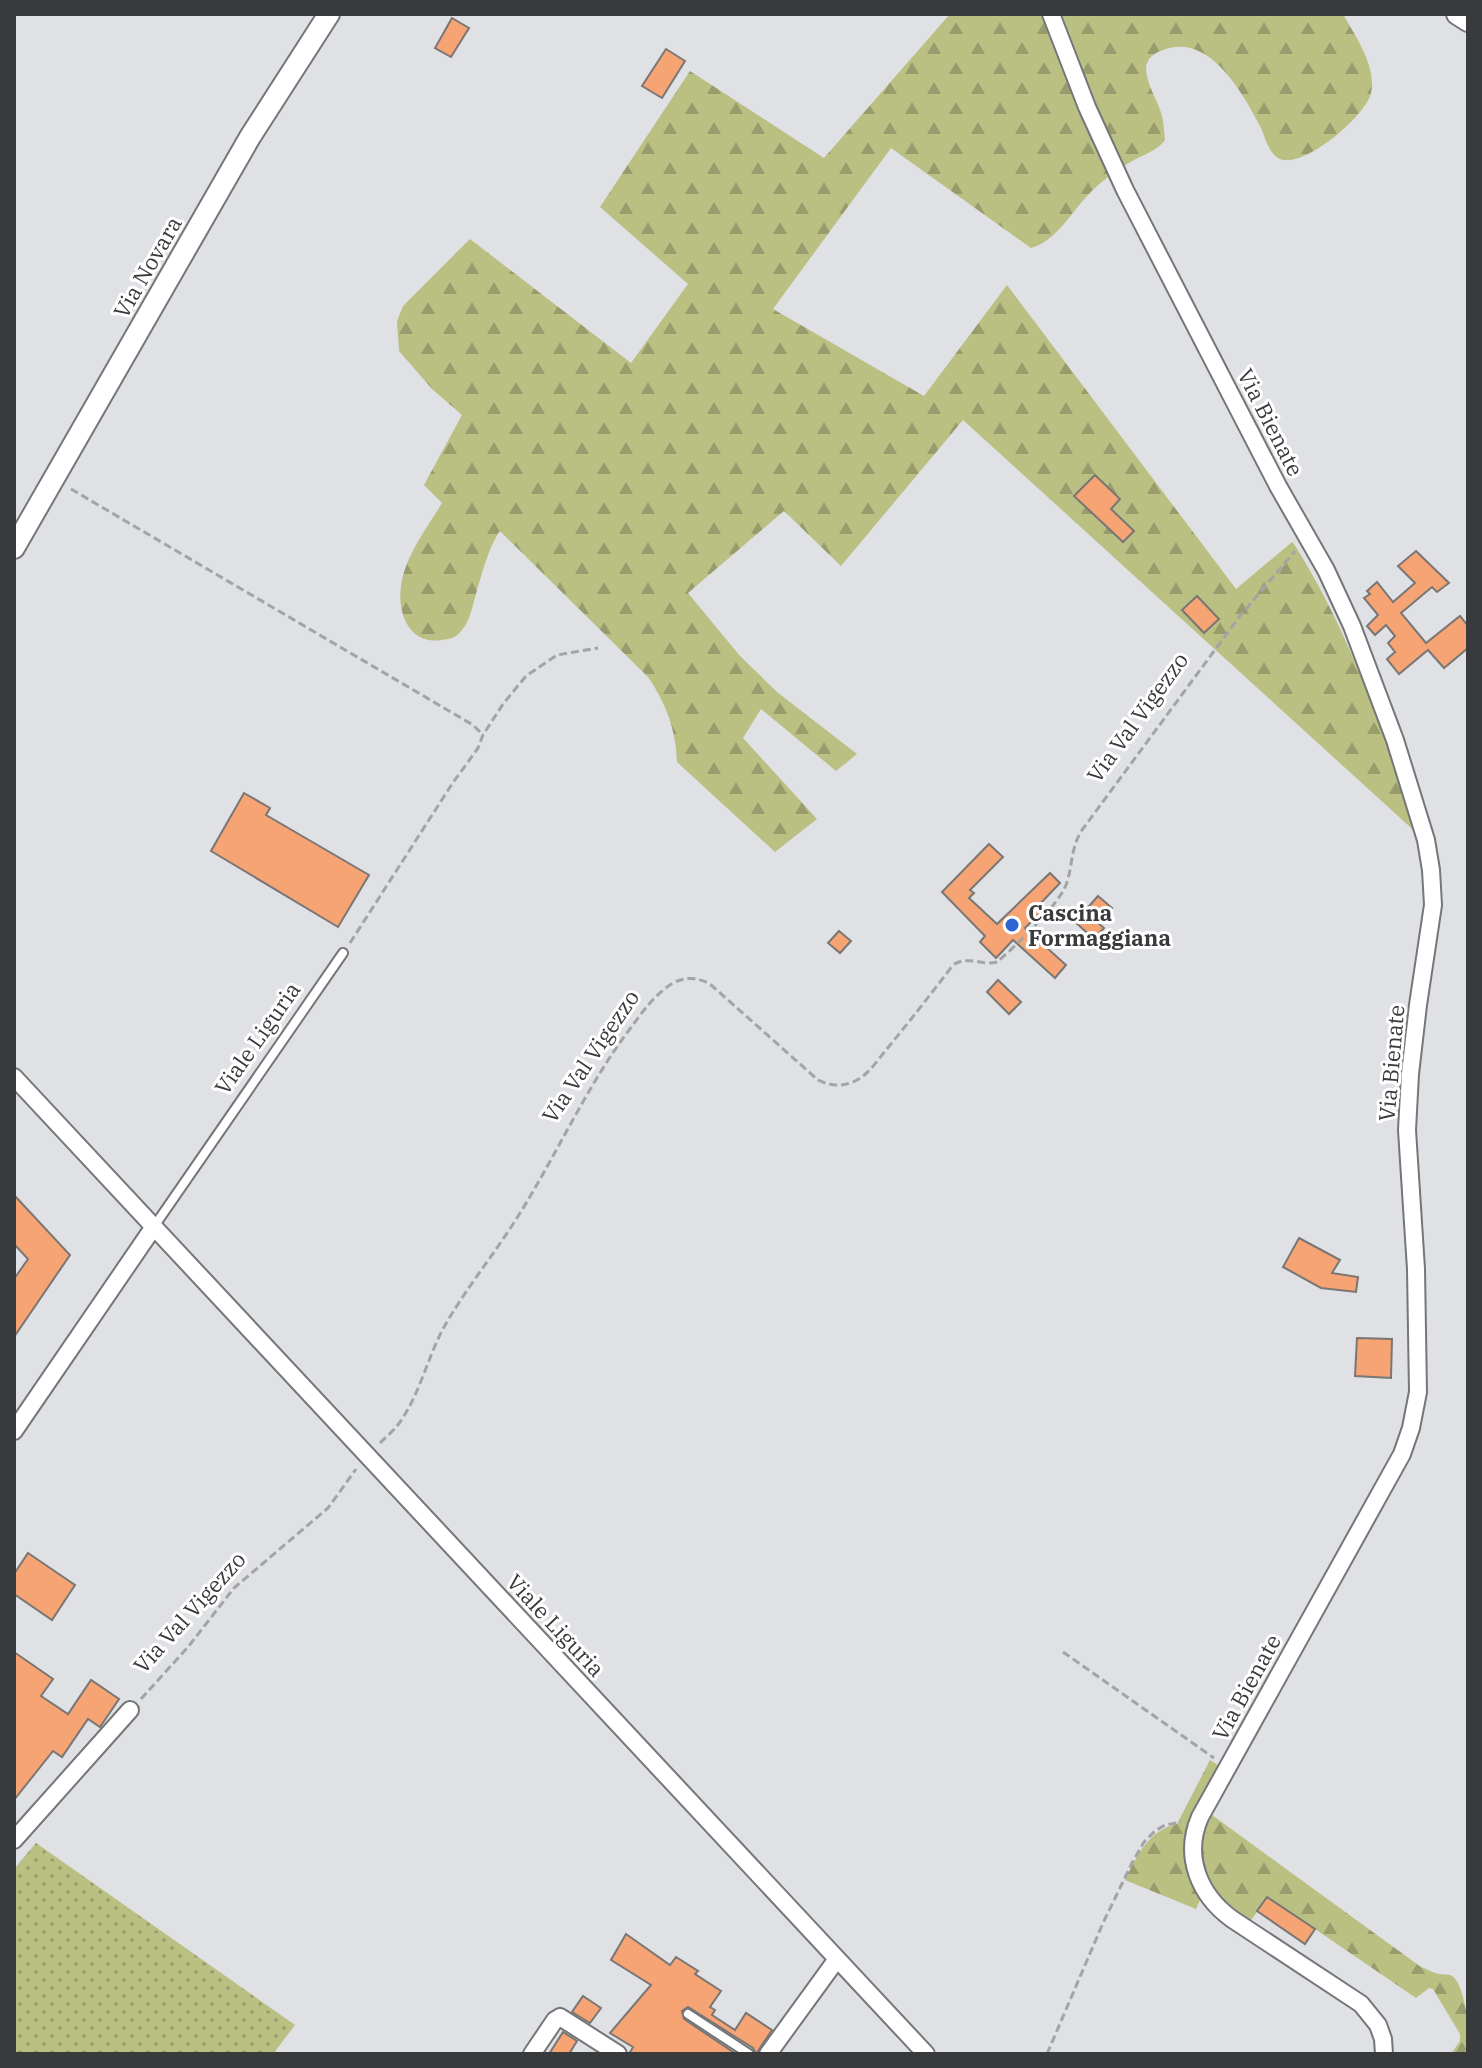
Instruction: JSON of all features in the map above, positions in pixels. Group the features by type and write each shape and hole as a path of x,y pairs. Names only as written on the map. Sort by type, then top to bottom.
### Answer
{"street":[{"name":"Via Novara","path":"14,548 242,150 329,14"},
{"name":"Via Bienate","path":"1051,14 1087,107 1125,190 1343,605 1372,674 1419,814 1431,870 1432,914 1410,1074 1407,1130 1415,1254 1418,1392 1411,1428 1402,1454 1227,1767 1197,1825 1193,1846 1194,1866 1200,1883 1211,1899 1232,1919 1361,2004 1378,2025 1384,2054"},
{"path":"1457,14 1468,21"},
{"name":"Viale Liguria","path":"14,1077 926,2054"},
{"path":"14,1431 153,1228"},
{"path":"17,1829 130,1710"},
{"path":"768,2054 837,1959"},
{"path":"532,2054 560,2017 618,2054"}],"lane":[{"name":"Viale Liguria","path":"153,1228 343,953"},
{"path":"688,2014 749,2054"}],"path":[{"path":"53,479 460,717 483,735"},
{"name":"Via Val Vigezzo","path":"130,1710 188,1647 234,1588 328,1508 353,1472 399,1424 442,1331 463,1295 515,1221 584,1097 650,1002 676,981 689,977 701,979 818,1080 828,1085 840,1085 862,1077 953,965 967,959 988,964 997,962 1060,898 1067,884 1074,845 1082,830 1240,616 1271,577 1309,539"},
{"path":"343,953 478,748 503,704 526,676 557,655 598,648"},
{"path":"1063,1652 1227,1767"},
{"path":"1047,2054 1103,1923 1144,1842 1165,1825 1182,1822 1197,1825"}],"green space":[{"path":"950,14 1343,14 1368,62 1371,93 1358,115 1316,150 1288,160 1278,158 1225,72 1200,52 1186,47 1170,48 1149,59 1146,67 1162,116 1165,140 1103,181 1058,231 1041,244 1031,248 891,148 773,309 924,396 1007,285 1236,589 1292,542 1294,544 1333,613 1349,649 1420,836 963,420 841,566 784,511 688,593 740,656 777,692 857,754 836,771 761,709 743,738 817,819 775,852 677,762 669,717 648,677 501,532 489,553 470,616 460,633 450,639 430,640 413,632 408,625 401,607 403,575 417,543 442,503 424,485 462,415 432,389 399,351 397,321 403,306 470,239 631,363 688,284 600,207 690,71 824,158"},
{"path":"1210,1760 1221,1767 1186,1857 1189,1876 1200,1900 1196,1909 1125,1880 1151,1838 1177,1824"},
{"path":"1212,1815 1421,1967 1454,1978 1467,2017 1468,2039 1464,2054 1451,2054 1460,2041 1460,2034 1433,1989 1429,1988 1416,1998 1268,1897 1251,1920 1222,1898 1207,1879 1199,1857 1204,1829"},
{"path":"36,1843 295,2025 273,2054 14,2054 14,1869"}],"building":[{"path":"452,18 469,28 451,57 435,48"},
{"path":"666,49 685,61 662,98 642,86"},
{"path":"1095,475 1120,499 1111,509 1134,531 1123,542 1074,496"},
{"path":"1416,551 1449,583 1437,592 1432,587 1401,613 1426,643 1460,616 1468,626 1468,648 1444,668 1428,650 1399,674 1387,659 1395,652 1388,643 1395,636 1386,625 1375,635 1367,626 1378,615 1364,598 1377,582 1393,602 1415,583 1398,566"},
{"path":"1197,596 1219,619 1204,633 1182,610"},
{"path":"244,793 270,808 266,815 369,875 338,927 211,851"},
{"path":"989,844 1003,857 970,890 974,893 969,898 997,924 1050,873 1060,883 1039,905 1044,909 1025,928 1066,965 1055,978 1013,940 996,958 980,942 985,936 942,892"},
{"path":"1098,896 1112,908 1098,923 1104,928 1094,939 1075,922"},
{"path":"839,931 851,941 840,953 828,943"},
{"path":"998,980 1021,1002 1009,1014 987,992"},
{"path":"14,1195 70,1255 14,1337 14,1279 28,1259 14,1244"},
{"path":"1299,1238 1340,1260 1332,1273 1358,1277 1356,1292 1321,1288 1283,1267"},
{"path":"1357,1338 1392,1339 1391,1378 1355,1376"},
{"path":"28,1553 75,1585 52,1620 14,1594 14,1574"},
{"path":"14,1652 53,1679 41,1696 68,1714 91,1680 119,1699 100,1727 88,1719 62,1757 53,1751 14,1800"},
{"path":"1267,1897 1315,1929 1305,1944 1257,1911"},
{"path":"626,1934 670,1965 676,1957 721,1991 710,2007 715,2010 712,2015 735,2030 746,2013 772,2030 756,2054 753,2048 688,2007 682,2011 684,2019 736,2054 629,2054 633,2047 610,2033 651,1985 611,1960"},
{"path":"583,1996 601,2008 590,2023 572,2012"},
{"path":"563,2032 577,2041 569,2054 549,2054"}],"place":[{"name":"Cascina Formaggiana","path":"1012,925"}]}
